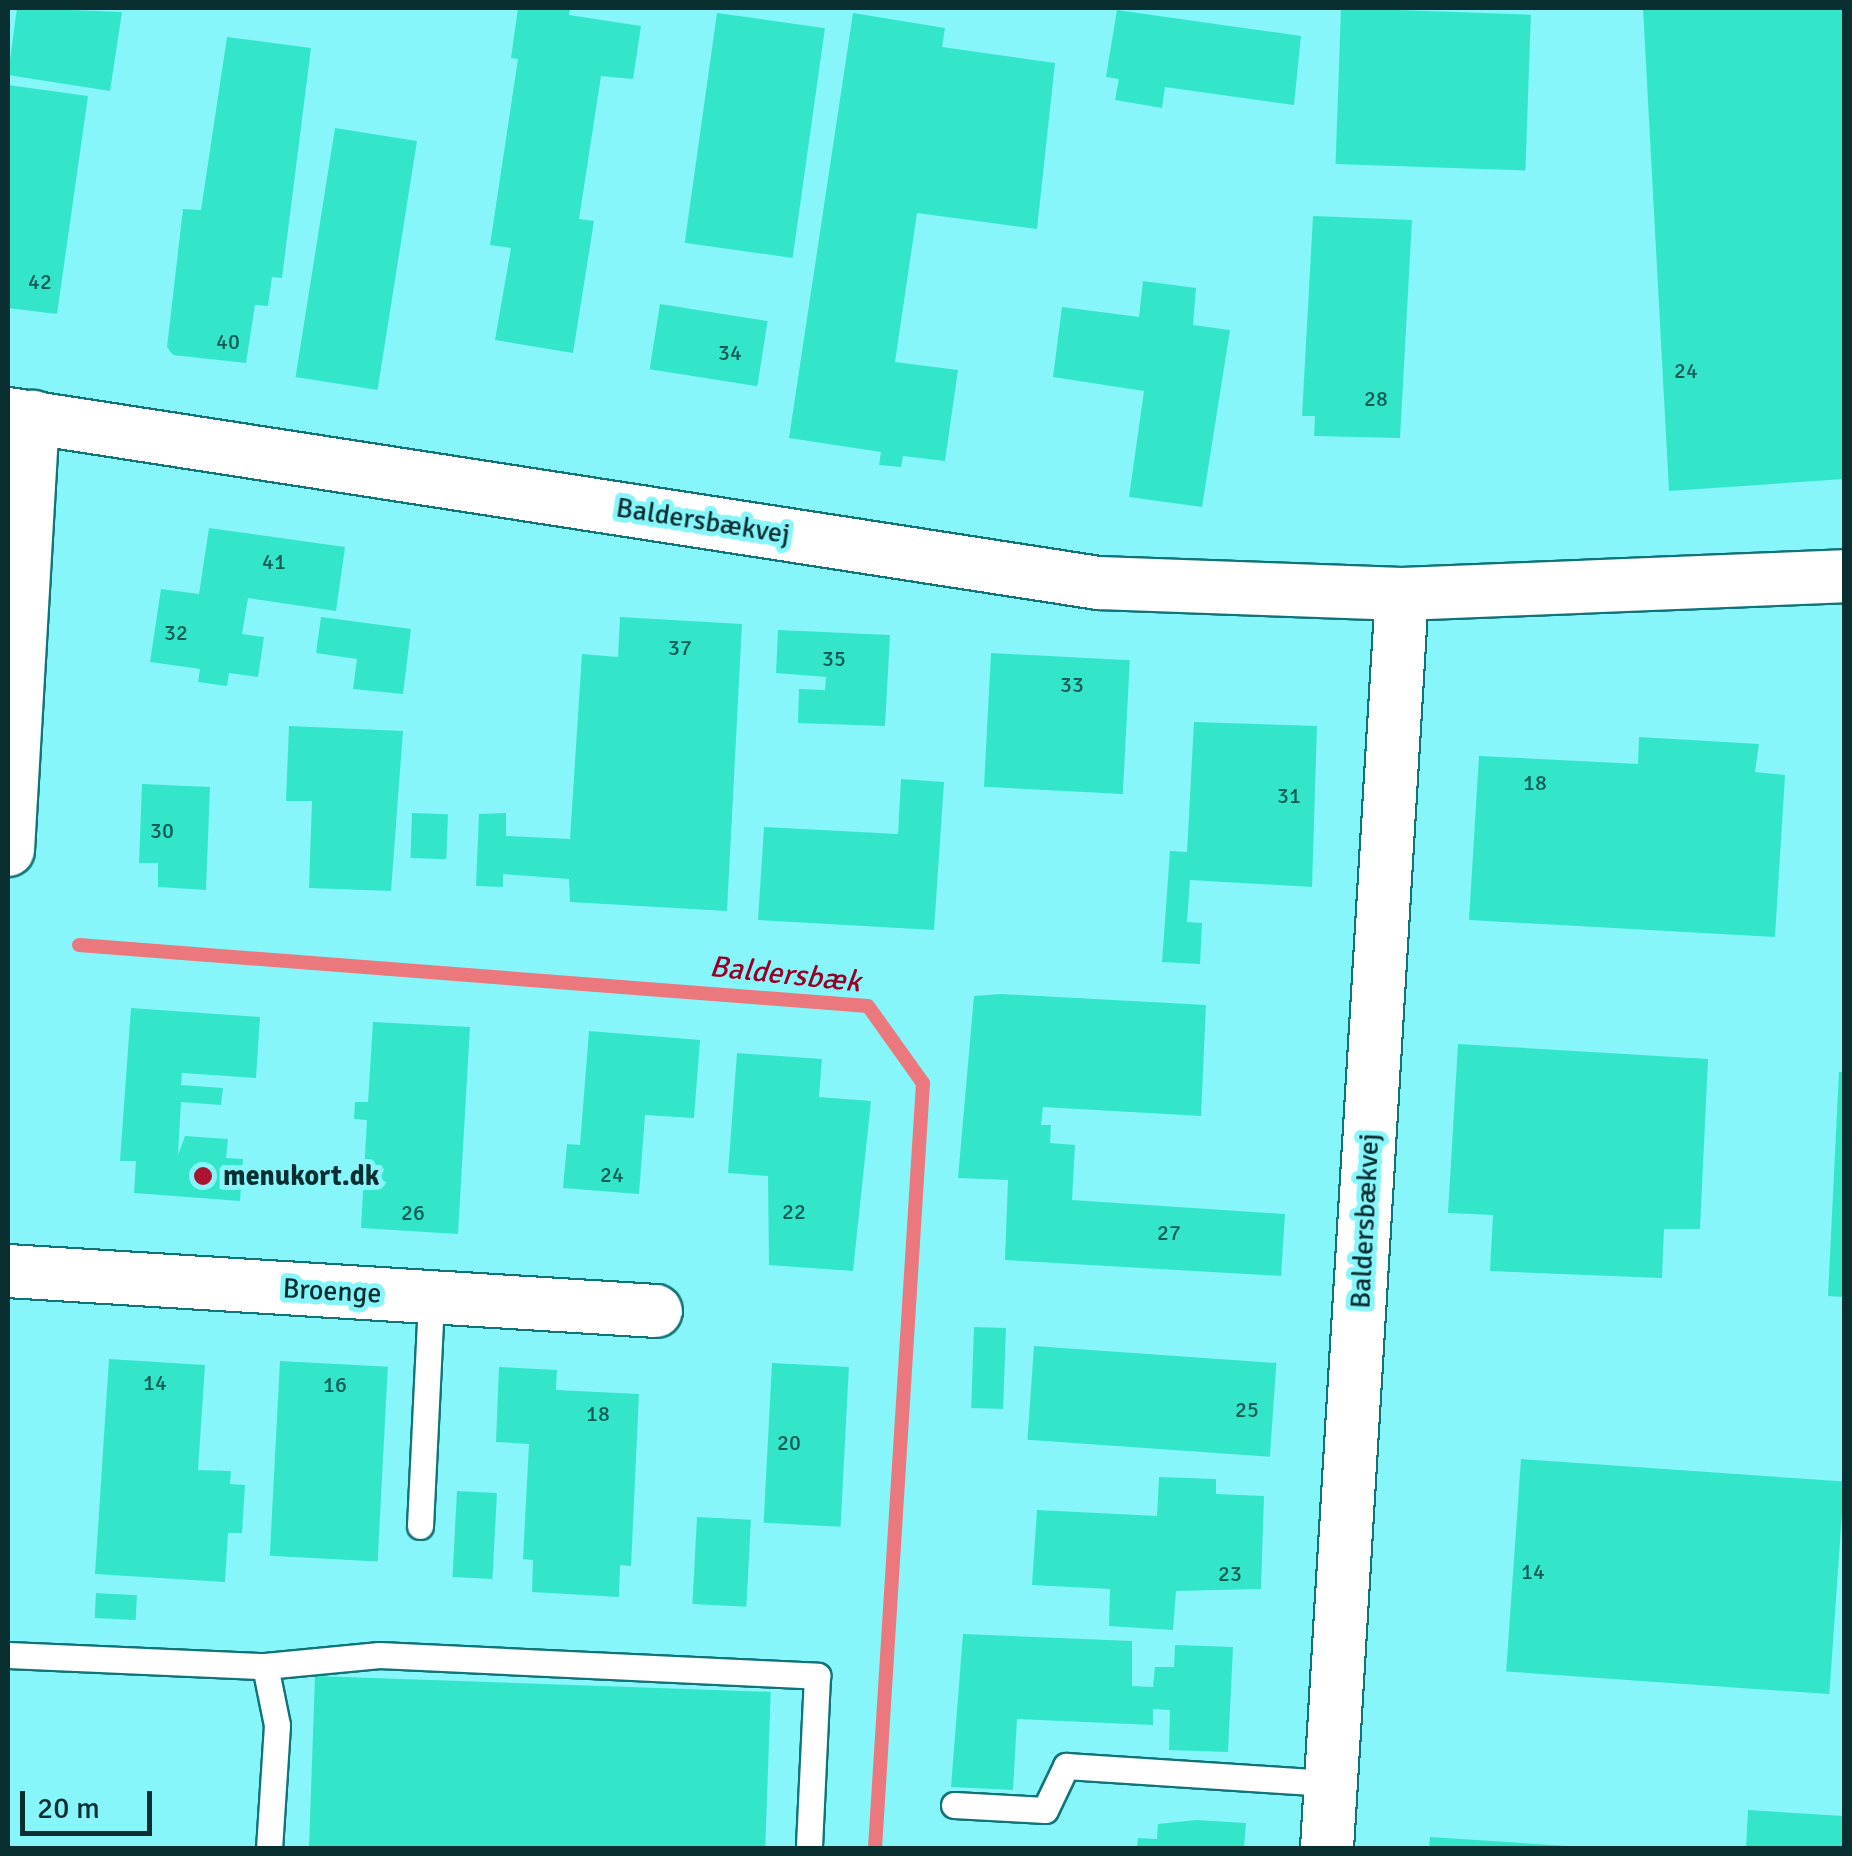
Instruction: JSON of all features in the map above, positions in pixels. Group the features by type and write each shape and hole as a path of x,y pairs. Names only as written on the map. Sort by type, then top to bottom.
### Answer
{"street":[{"name":"Baldersbækvej","path":"20,415 1100,583 1402,594 1844,576"},
{"path":"8,850 20,415"},
{"name":"Baldersbækvej","path":"1327,1848 1402,594"},
{"name":"Broenge","path":"8,1271 656,1311"}],"lane":[{"path":"420,1526 431,1297"},
{"path":"8,1655 265,1666 379,1656 818,1676 809,1848"},
{"path":"265,1666 277,1725 270,1848"},
{"path":"954,1805 1045,1810 1066,1766 1331,1783"}],"building":[{"path":"17,8 122,12 110,91 8,75"},
{"path":"518,8 570,8 569,15 641,26 633,79 601,76 579,219 594,221 573,353 495,340 511,248 490,245 518,59 511,58"},
{"path":"1341,8 1531,15 1525,171 1336,164"},
{"path":"1643,8 1844,8 1844,479 1669,491"},
{"path":"1117,10 1301,36 1294,105 1165,87 1162,108 1115,100 1119,79 1106,77"},
{"path":"717,13 825,28 793,258 685,243"},
{"path":"853,13 945,28 942,47 1055,63 1037,229 917,213 895,362 958,370 945,461 903,456 901,467 879,465 881,452 789,438"},
{"path":"227,37 311,48 282,278 272,277 268,306 255,305 246,363 173,355 167,347 183,209 201,210"},
{"path":"8,85 88,96 57,314 8,308"},
{"path":"335,128 417,141 378,390 296,377"},
{"path":"1313,216 1412,220 1400,438 1314,436 1315,416 1302,416"},
{"path":"1143,281 1196,288 1193,325 1230,330 1202,507 1129,497 1144,391 1053,377 1062,307 1139,317"},
{"path":"660,304 768,321 757,386 650,369"},
{"path":"209,528 345,547 336,611 248,598 242,634 264,637 258,677 229,673 227,686 198,682 200,669 150,662 161,589 199,594"},
{"path":"321,617 411,629 403,694 353,689 357,659 316,653"},
{"path":"620,617 742,624 727,911 570,902 569,879 503,874 503,887 476,886 479,814 506,813 506,836 570,839 582,654 618,657"},
{"path":"778,630 890,635 885,726 798,723 799,689 825,690 826,677 776,673"},
{"path":"991,653 1130,660 1123,794 984,787"},
{"path":"1194,722 1317,726 1312,887 1190,880 1187,922 1202,923 1200,964 1162,962 1170,851 1187,852"},
{"path":"289,726 403,731 391,891 309,888 312,801 286,801"},
{"path":"1639,737 1759,744 1755,772 1785,775 1775,937 1469,920 1479,756 1638,764"},
{"path":"901,779 944,782 934,930 758,920 764,827 898,834"},
{"path":"142,784 210,787 206,890 158,887 158,863 139,863"},
{"path":"412,813 448,814 446,859 410,858"},
{"path":"1001,994 1206,1005 1201,1116 1043,1107 1041,1125 1051,1125 1050,1143 1075,1145 1072,1200 1285,1214 1281,1276 1005,1260 1008,1180 958,1178 974,996"},
{"path":"131,1008 260,1017 256,1078 182,1073 181,1085 223,1088 221,1105 181,1102 178,1155 185,1136 228,1139 226,1158 243,1159 240,1201 134,1193 136,1161 120,1161"},
{"path":"373,1022 470,1027 458,1234 361,1228 367,1120 354,1119 355,1102 368,1102"},
{"path":"589,1031 700,1040 694,1118 645,1115 639,1194 563,1188 567,1144 580,1145"},
{"path":"1458,1044 1708,1059 1700,1229 1664,1229 1662,1278 1490,1271 1493,1215 1448,1213"},
{"path":"737,1053 822,1059 819,1097 871,1101 853,1271 769,1265 768,1176 728,1173"},
{"path":"1839,1072 1844,1072 1844,1297 1828,1296"},
{"path":"974,1327 1006,1328 1003,1409 971,1408"},
{"path":"1034,1346 1276,1363 1270,1457 1027,1440"},
{"path":"109,1359 205,1365 198,1470 231,1471 230,1484 245,1485 242,1533 228,1533 225,1582 95,1574"},
{"path":"280,1361 388,1367 378,1561 270,1556"},
{"path":"772,1363 849,1367 841,1527 764,1523"},
{"path":"499,1367 557,1370 556,1390 639,1394 631,1566 620,1565 619,1597 532,1592 533,1560 523,1559 529,1444 496,1442"},
{"path":"1521,1459 1844,1482 1829,1694 1506,1671"},
{"path":"1159,1477 1216,1479 1216,1494 1264,1496 1261,1589 1176,1591 1173,1630 1109,1626 1110,1589 1032,1585 1037,1510 1157,1516"},
{"path":"457,1491 497,1493 492,1579 452,1577"},
{"path":"697,1517 751,1520 746,1607 692,1604"},
{"path":"96,1593 137,1595 136,1620 95,1618"},
{"path":"963,1634 1132,1641 1132,1686 1153,1687 1155,1667 1174,1667 1175,1645 1233,1647 1228,1752 1169,1750 1170,1710 1153,1709 1153,1725 1017,1719 1013,1790 951,1787"},
{"path":"315,1676 771,1692 765,1848 309,1848"},
{"path":"1748,1810 1844,1816 1844,1848 1746,1848"},
{"path":"1196,1820 1246,1823 1244,1848 1137,1848 1138,1838 1157,1839 1158,1824"},
{"path":"1430,1837 1567,1846 1567,1848 1429,1848"}],"waterway":[{"name":"Baldersbæk","path":"79,945 868,1006 923,1083 875,1848"}],"place":[{"name":"menukort.dk","path":"203,1176"}]}
